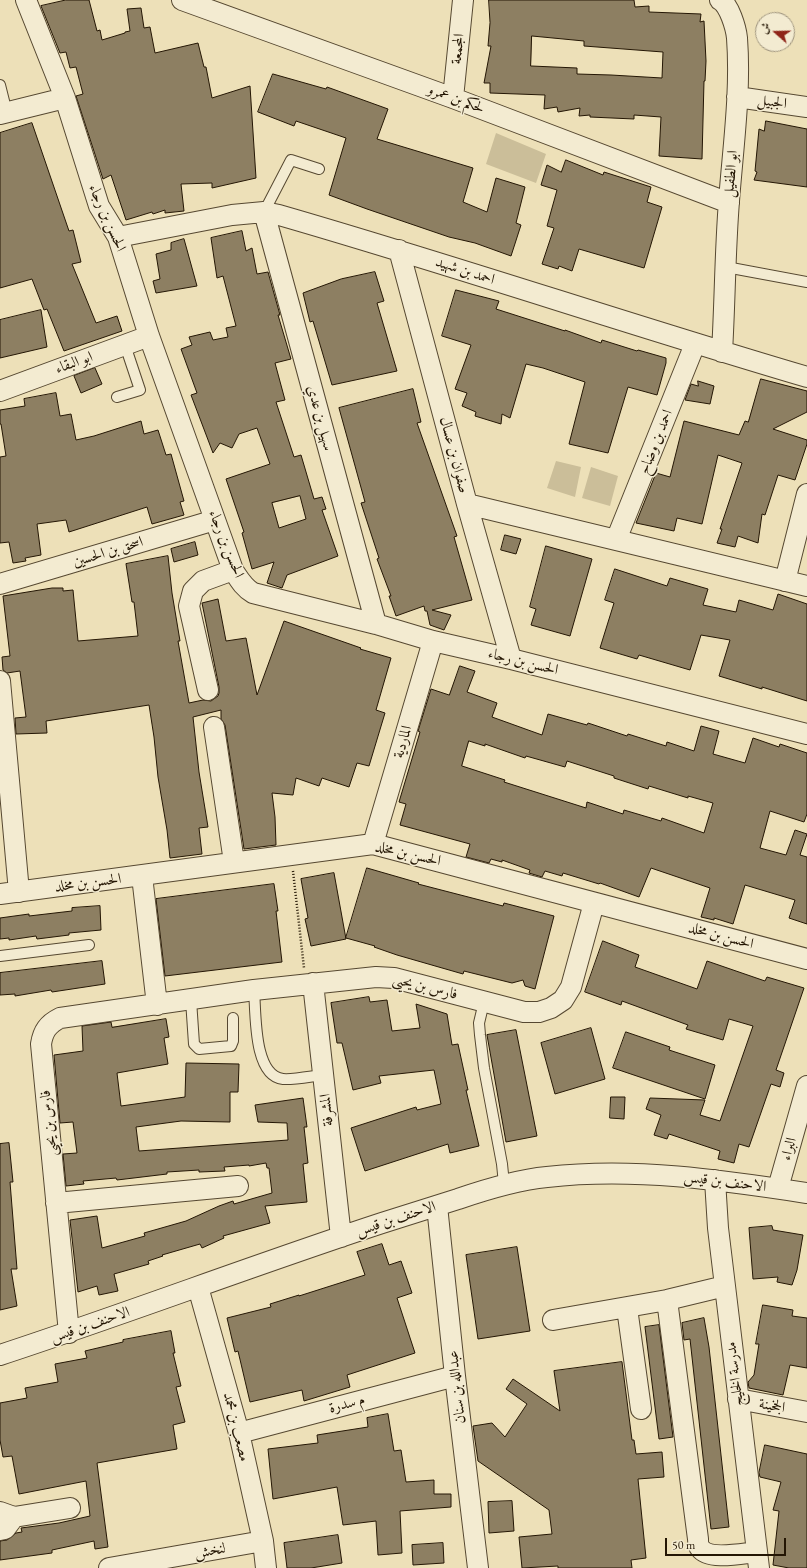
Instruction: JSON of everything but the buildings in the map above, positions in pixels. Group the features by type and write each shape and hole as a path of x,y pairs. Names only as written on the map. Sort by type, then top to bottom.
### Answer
{"street":[{"name":"الحسن بن رجاء","path":"26,0 65,98 99,206 118,237 149,336 233,570 243,585 253,593 376,624 433,641 511,659 807,734"},
{"name":"لحكم بن عمرو","path":"182,0 453,98 729,203"},
{"name":"المجمعة","path":"453,98 463,0"},
{"name":"ابو الطفيل","path":"720,0 724,2 731,16 737,36 737,97 729,203 722,352"},
{"name":"الجبيل","path":"737,97 807,107"},
{"path":"3,114 65,98"},
{"name":"احمد بن شهيد","path":"118,237 232,215 264,212 399,250 695,344 807,377"},
{"name":"سهيل بن عدي","path":"264,212 376,624"},
{"name":"صفوان بن عسال","path":"399,250 467,504 511,659"},
{"name":"ابو البقاء","path":"0,391 149,336"},
{"name":"احمد بن وضاح","path":"616,540 695,344"},
{"path":"785,581 807,494"},
{"path":"467,504 807,586"},
{"name":"اسحق بن الحسين","path":"0,584 216,520"},
{"path":"208,690 189,606 193,591 203,581 233,570"},
{"name":"الماردية","path":"373,844 433,641"},
{"path":"0,681 10,893"},
{"path":"214,727 234,862"},
{"name":"الحسن بن مخلد","path":"10,893 373,844 807,959"},
{"path":"142,876 157,1005"},
{"name":"فارس بن يحيى","path":"69,1333 41,1044 42,1036 49,1025 60,1018 254,990 376,977 394,978 524,1012 539,1012 551,1008 563,1000 571,987 594,903"},
{"name":"المشرفة","path":"310,984 324,1075 341,1237"},
{"name":"البراء","path":"778,1188 807,1086"},
{"name":"الاحنف بن قيس","path":"0,1355 69,1333 341,1237 504,1184 546,1177 598,1173 654,1174 715,1180 807,1193"},
{"name":"مدرسة الخليج","path":"715,1180 718,1228 758,1560"},
{"path":"56,1203 238,1186"},
{"name":"عبدالله بن سنان","path":"437,1206 455,1376 478,1568"},
{"path":"553,1320 627,1308 725,1286"},
{"name":"مصعب بن محمد","path":"198,1287 239,1433 263,1541 266,1568"},
{"path":"667,1300 700,1548 708,1554 716,1556 758,1560"},
{"path":"627,1308 641,1409"},
{"name":"م سدرة","path":"239,1433 455,1376"},
{"name":"الجخينة","path":"738,1399 807,1412"},
{"path":"0,1530 5,1529 7,1515 70,1508"},
{"name":"لنخش","path":"109,1568 263,1541"}],"lane":[{"path":"0,85 3,114"},
{"path":"264,212 291,160 319,169"},
{"path":"726,267 807,282"},
{"path":"117,397 140,390 125,345"},
{"path":"0,956 89,945"},
{"path":"254,990 257,1040 262,1059 270,1072 282,1079 324,1075"},
{"path":"191,1000 194,1044 199,1049 231,1046 233,1041 233,1018"},
{"path":"484,1002 479,1023 480,1035 484,1068 502,1164 504,1184"}],"path":[{"path":"291,855 310,984"}],"shaded area":[{"path":"496,133 546,154 536,183 486,164"},
{"path":"556,461 581,467 575,497 547,488"},
{"path":"591,467 618,476 610,506 582,498"}]}
